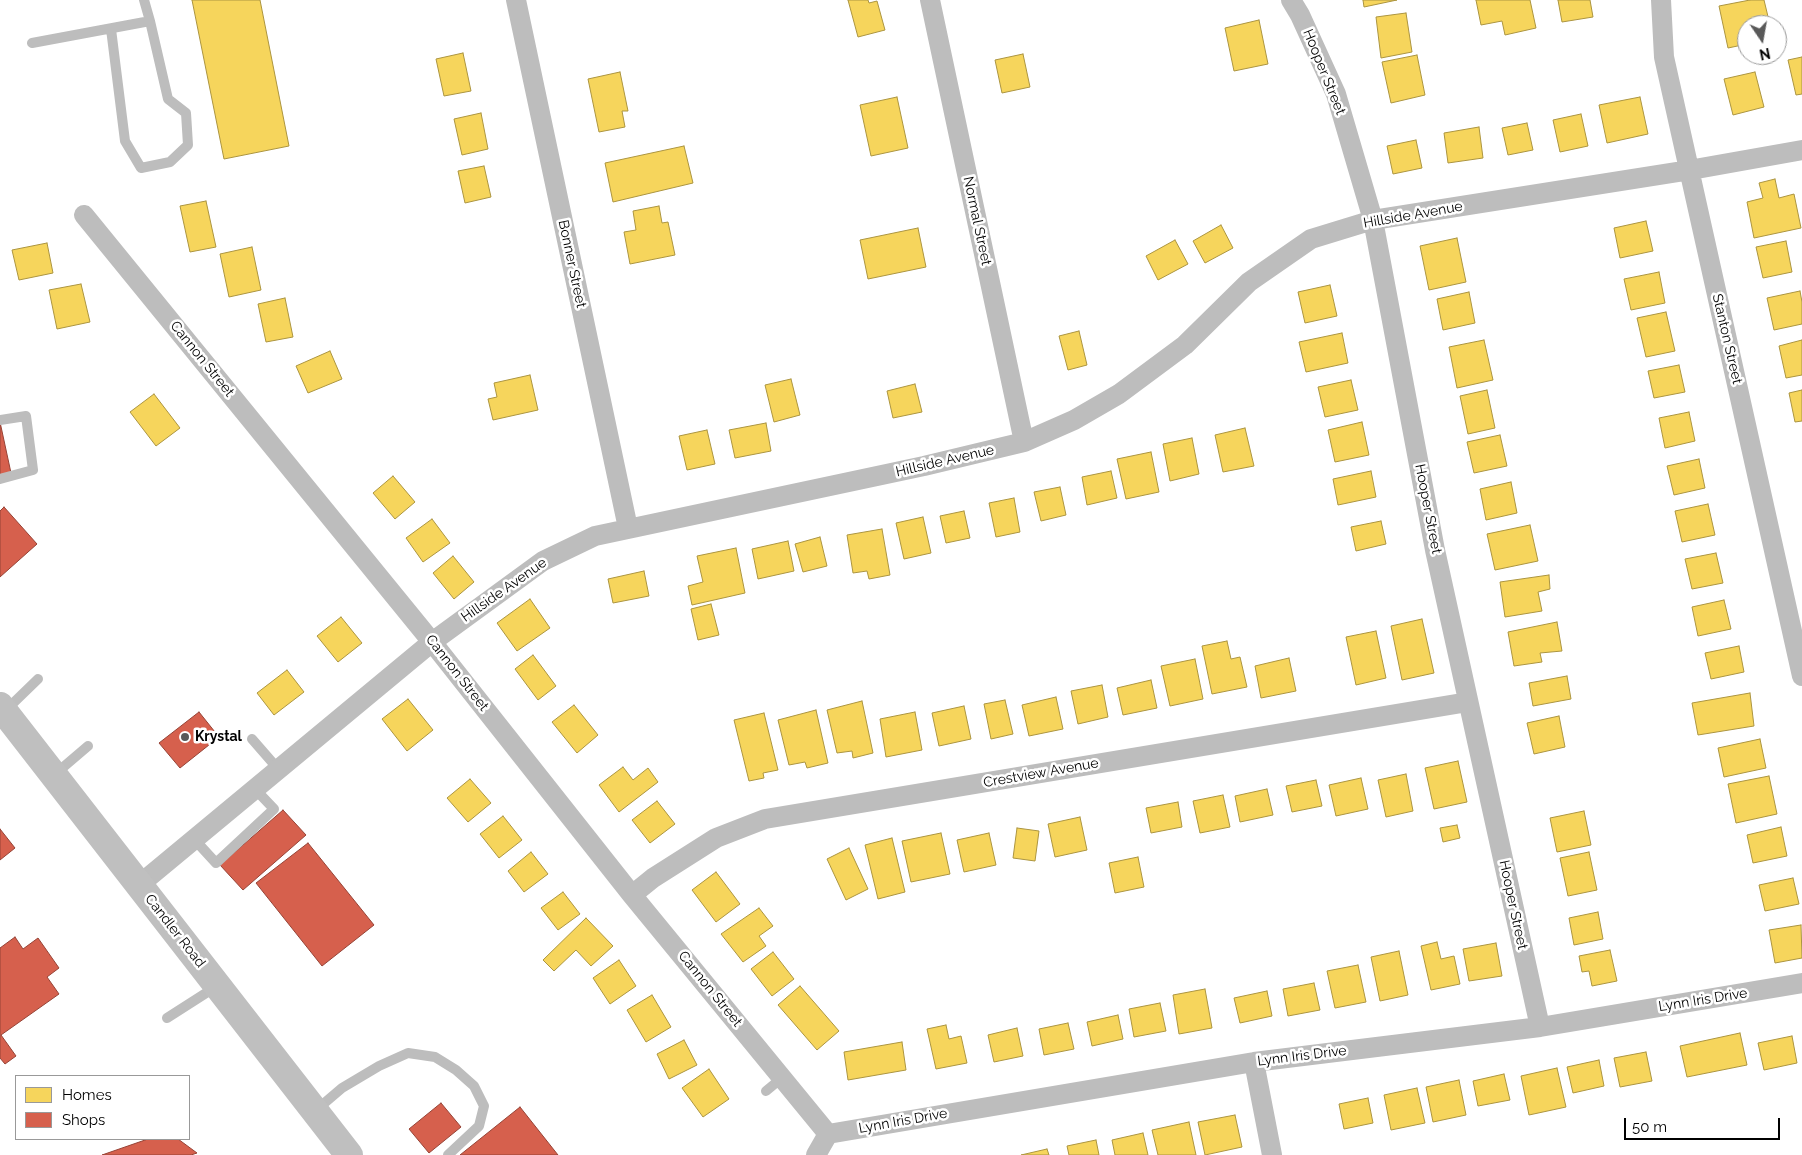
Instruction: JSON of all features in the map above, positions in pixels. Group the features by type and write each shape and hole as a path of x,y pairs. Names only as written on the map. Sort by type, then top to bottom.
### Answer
{"main road":[{"name":"Candler Road","path":"2,709 349,1155"}],"street":[{"name":"Bonner Street","path":"516,0 628,528"},
{"name":"Normal Street","path":"930,0 1024,442"},
{"name":"Hooper Street","path":"1291,0 1300,15 1336,94 1373,220 1435,550 1540,1027"},
{"name":"Stanton Street","path":"1661,0 1664,57 1802,676"},
{"name":"Hillside Avenue","path":"139,885 432,642 543,561 595,536 772,500 1024,442 1074,420 1119,394 1185,345 1249,282 1311,239 1373,220 1690,170 1802,150"},
{"name":"Cannon Street","path":"84,215 432,642 632,895 828,1134"},
{"name":"Crestview Avenue","path":"632,895 653,878 716,838 765,819 1468,702"},
{"name":"Lynn Iris Drive","path":"828,1134 1254,1062 1540,1027 1802,983"},
{"path":"1254,1062 1272,1155"},
{"path":"816,1155 828,1134"}],"lane":[{"path":"111,29 125,141 141,168 170,162 188,145 186,113 168,99 144,0"},
{"path":"32,42 150,21"},
{"path":"0,420 26,416 33,470 0,480"},
{"path":"2,709 38,679"},
{"path":"252,739 279,770"},
{"path":"54,776 88,746"},
{"path":"194,839 216,863 274,809 255,789"},
{"path":"167,1018 217,986"},
{"path":"315,1111 342,1088 378,1066 408,1053 435,1057 456,1070 474,1086 484,1106 479,1126 448,1155"},
{"path":"766,1090 782,1078"}],"building: Homes":[{"path":"192,0 260,0 289,146 224,159"},
{"path":"848,0 868,0 869,3 877,1 885,30 858,37"},
{"path":"1363,0 1397,0 1364,7"},
{"path":"1476,0 1530,0 1536,28 1505,35 1502,21 1481,25"},
{"path":"1558,0 1590,0 1593,17 1562,22"},
{"path":"1750,0 1764,0 1768,15 1737,15 1737,46 1728,48 1719,6"},
{"path":"1406,13 1412,52 1381,58 1376,17"},
{"path":"1259,20 1268,64 1234,71 1225,28"},
{"path":"463,53 471,91 444,96 436,59"},
{"path":"1023,54 1030,87 1002,93 995,60"},
{"path":"1417,55 1425,95 1391,103 1382,62"},
{"path":"1802,57 1802,94 1796,95 1788,60"},
{"path":"620,72 628,111 622,111 625,127 599,132 588,79"},
{"path":"1755,72 1764,107 1733,115 1724,79"},
{"path":"897,97 908,148 871,156 860,105"},
{"path":"1640,97 1648,134 1607,143 1599,105"},
{"path":"481,113 488,149 462,155 454,119"},
{"path":"1581,114 1588,146 1560,152 1553,120"},
{"path":"1527,123 1533,150 1508,155 1502,128"},
{"path":"1479,127 1483,158 1448,163 1444,133"},
{"path":"1416,140 1422,168 1393,174 1387,146"},
{"path":"684,146 693,183 613,202 605,163"},
{"path":"484,166 491,197 465,203 458,171"},
{"path":"1775,179 1779,198 1794,194 1801,228 1754,238 1747,202 1763,198 1759,183"},
{"path":"206,201 216,247 190,252 180,206"},
{"path":"659,206 662,223 668,222 675,255 630,264 624,232 636,230 633,211"},
{"path":"1646,221 1653,251 1620,258 1614,228"},
{"path":"1221,225 1233,248 1205,263 1193,241"},
{"path":"918,228 926,267 868,279 860,240"},
{"path":"1457,238 1466,282 1429,290 1420,246"},
{"path":"1175,240 1188,264 1158,280 1146,256"},
{"path":"1786,241 1792,272 1763,278 1756,247"},
{"path":"47,243 53,273 19,280 12,250"},
{"path":"252,247 261,290 229,297 220,254"},
{"path":"1659,272 1665,303 1631,310 1624,279"},
{"path":"81,284 90,322 57,329 49,290"},
{"path":"1330,285 1337,316 1305,323 1298,292"},
{"path":"1800,291 1802,324 1774,330 1767,298"},
{"path":"1469,292 1475,323 1443,330 1437,299"},
{"path":"285,298 293,337 266,342 258,304"},
{"path":"1666,312 1675,351 1646,357 1637,318"},
{"path":"1079,331 1087,365 1068,370 1059,336"},
{"path":"1342,333 1348,363 1306,372 1299,342"},
{"path":"1484,340 1493,380 1457,388 1449,347"},
{"path":"1802,340 1802,375 1786,378 1779,346"},
{"path":"330,351 342,379 308,393 296,366"},
{"path":"1679,365 1685,392 1654,398 1648,371"},
{"path":"530,375 538,410 493,420 488,399 497,397 494,383"},
{"path":"791,379 800,415 774,422 765,385"},
{"path":"1351,380 1358,410 1325,417 1318,387"},
{"path":"915,384 922,412 893,418 887,391"},
{"path":"1487,390 1495,428 1468,434 1460,396"},
{"path":"1802,390 1802,421 1795,422 1789,393"},
{"path":"154,394 180,428 156,446 130,412"},
{"path":"1689,412 1695,441 1665,448 1659,418"},
{"path":"1362,422 1369,455 1335,462 1328,430"},
{"path":"766,423 771,451 735,458 729,430"},
{"path":"1245,428 1254,466 1223,472 1215,435"},
{"path":"707,430 715,464 687,470 679,436"},
{"path":"1500,435 1507,466 1474,473 1467,442"},
{"path":"1192,438 1199,474 1170,481 1163,444"},
{"path":"1151,452 1159,492 1126,499 1117,459"},
{"path":"1699,459 1705,488 1674,495 1667,466"},
{"path":"1111,471 1117,498 1087,505 1082,477"},
{"path":"1371,471 1376,497 1338,505 1333,479"},
{"path":"393,476 415,502 395,519 373,493"},
{"path":"1511,482 1517,513 1486,520 1480,489"},
{"path":"1060,487 1066,515 1041,521 1034,492"},
{"path":"1014,498 1020,532 996,537 989,503"},
{"path":"1708,504 1715,535 1682,542 1675,511"},
{"path":"964,511 970,538 946,543 940,516"},
{"path":"923,517 931,553 904,559 896,523"},
{"path":"432,519 450,543 423,562 406,538"},
{"path":"1381,521 1386,544 1356,551 1351,527"},
{"path":"1530,525 1538,561 1495,570 1487,534"},
{"path":"882,529 890,575 869,579 867,571 853,573 847,535"},
{"path":"820,537 827,566 803,572 795,544"},
{"path":"788,541 794,571 758,579 752,549"},
{"path":"736,548 745,593 692,605 688,586 703,582 697,556"},
{"path":"1716,553 1723,583 1692,589 1685,559"},
{"path":"453,556 474,582 454,599 433,573"},
{"path":"644,571 649,596 613,603 608,579"},
{"path":"1549,575 1550,589 1538,592 1542,611 1505,617 1500,582"},
{"path":"530,599 550,628 517,651 497,623"},
{"path":"1724,600 1731,629 1698,636 1692,607"},
{"path":"711,604 719,635 698,640 691,609"},
{"path":"341,617 362,643 338,662 317,636"},
{"path":"1422,619 1434,673 1402,680 1391,626"},
{"path":"1557,622 1562,651 1540,653 1542,662 1514,666 1508,632"},
{"path":"1376,631 1386,678 1356,685 1346,637"},
{"path":"1227,641 1231,659 1240,657 1247,687 1212,694 1202,646"},
{"path":"1739,646 1744,672 1711,679 1705,653"},
{"path":"533,655 556,686 538,700 515,669"},
{"path":"1289,658 1296,691 1261,698 1255,666"},
{"path":"1195,659 1203,699 1170,706 1161,666"},
{"path":"287,670 304,692 274,715 257,693"},
{"path":"1567,676 1571,699 1533,706 1529,683"},
{"path":"1151,680 1157,708 1123,715 1117,688"},
{"path":"1102,685 1108,717 1078,724 1071,691"},
{"path":"1750,693 1754,726 1698,735 1692,703"},
{"path":"1056,697 1063,729 1029,736 1022,705"},
{"path":"408,699 433,730 407,751 382,719"},
{"path":"1005,700 1013,734 991,739 984,704"},
{"path":"862,701 873,753 853,758 852,751 837,753 827,710"},
{"path":"574,705 598,735 577,753 552,722"},
{"path":"964,706 971,739 939,746 932,713"},
{"path":"816,710 828,763 807,768 805,762 789,765 778,720"},
{"path":"915,712 922,750 886,757 880,719"},
{"path":"764,713 778,770 763,773 764,778 749,781 734,720"},
{"path":"1559,716 1565,747 1534,754 1527,723"},
{"path":"1760,739 1766,768 1724,777 1718,748"},
{"path":"1458,761 1467,802 1434,809 1425,768"},
{"path":"623,767 633,780 648,768 658,782 619,812 599,785"},
{"path":"1406,774 1413,811 1386,817 1378,780"},
{"path":"1769,776 1777,814 1736,823 1728,784"},
{"path":"1361,778 1368,809 1336,816 1329,785"},
{"path":"470,779 491,803 468,822 447,798"},
{"path":"1316,780 1322,806 1292,812 1286,786"},
{"path":"1267,789 1273,815 1240,822 1235,796"},
{"path":"1223,795 1230,827 1200,833 1193,801"},
{"path":"657,801 675,824 650,843 632,820"},
{"path":"1178,802 1182,827 1151,833 1146,808"},
{"path":"1584,811 1591,845 1557,852 1550,818"},
{"path":"503,816 522,840 499,858 480,834"},
{"path":"1080,817 1087,850 1055,857 1048,824"},
{"path":"1457,825 1460,838 1443,842 1440,828"},
{"path":"1781,827 1787,856 1753,863 1747,835"},
{"path":"1017,828 1039,831 1035,861 1013,858"},
{"path":"941,833 950,874 911,882 902,841"},
{"path":"989,833 996,865 964,872 957,840"},
{"path":"892,838 905,892 878,899 865,845"},
{"path":"849,848 868,889 846,900 827,859"},
{"path":"531,852 548,874 524,892 508,871"},
{"path":"1589,852 1597,890 1568,896 1560,858"},
{"path":"1138,857 1144,887 1115,893 1109,863"},
{"path":"716,872 740,904 716,922 692,890"},
{"path":"1793,878 1799,904 1765,911 1759,885"},
{"path":"563,892 580,914 558,930 541,908"},
{"path":"759,908 773,926 759,936 766,946 743,962 721,934"},
{"path":"1598,912 1603,939 1574,945 1569,918"},
{"path":"586,918 613,946 591,966 576,950 554,971 543,960"},
{"path":"1801,925 1802,958 1775,963 1769,930"},
{"path":"1437,942 1441,959 1454,956 1460,984 1431,990 1421,946"},
{"path":"1496,943 1502,976 1469,981 1463,949"},
{"path":"1610,950 1617,981 1592,986 1589,971 1582,972 1579,956"},
{"path":"1399,951 1408,995 1380,1001 1371,957"},
{"path":"773,952 794,979 772,996 751,969"},
{"path":"619,960 636,986 610,1004 593,978"},
{"path":"1358,965 1366,1002 1335,1008 1327,971"},
{"path":"1314,983 1320,1010 1288,1016 1283,989"},
{"path":"800,986 839,1031 817,1050 778,1005"},
{"path":"1205,989 1212,1028 1179,1034 1173,995"},
{"path":"1267,991 1272,1016 1240,1023 1234,998"},
{"path":"652,995 671,1027 646,1042 627,1010"},
{"path":"1160,1003 1166,1031 1134,1037 1129,1009"},
{"path":"1118,1015 1123,1039 1092,1046 1087,1022"},
{"path":"1068,1023 1074,1049 1044,1055 1039,1029"},
{"path":"946,1025 949,1039 961,1036 967,1063 936,1069 927,1029"},
{"path":"1017,1028 1023,1056 994,1062 988,1035"},
{"path":"1740,1033 1747,1065 1687,1077 1680,1046"},
{"path":"1792,1036 1797,1063 1764,1070 1758,1043"},
{"path":"684,1040 697,1065 669,1079 657,1054"},
{"path":"902,1042 906,1070 848,1080 844,1052"},
{"path":"1646,1052 1652,1081 1620,1087 1614,1058"},
{"path":"1599,1060 1604,1086 1573,1093 1567,1067"},
{"path":"1557,1068 1566,1107 1529,1115 1521,1076"},
{"path":"709,1069 729,1099 703,1117 682,1088"},
{"path":"1504,1074 1510,1100 1478,1106 1473,1081"},
{"path":"1459,1080 1466,1115 1433,1122 1426,1087"},
{"path":"1417,1088 1425,1123 1391,1130 1384,1095"},
{"path":"1368,1098 1373,1123 1344,1129 1339,1104"},
{"path":"1235,1115 1242,1147 1205,1155 1198,1122"},
{"path":"1189,1122 1196,1155 1158,1155 1152,1130"},
{"path":"1143,1133 1148,1155 1115,1155 1112,1140"},
{"path":"1096,1140 1099,1155 1069,1155 1067,1146"},
{"path":"1047,1149 1049,1155 1021,1155"}],"building: Shops":[{"path":"0,422 11,473 0,475"},
{"path":"4,507 37,544 0,577 0,511"},
{"path":"199,712 219,737 180,768 159,743"},
{"path":"283,810 306,835 243,890 220,865"},
{"path":"0,829 15,848 0,860"},
{"path":"308,843 374,925 322,966 256,883"},
{"path":"15,937 23,949 38,938 59,968 47,977 59,994 1,1035 16,1056 5,1064 0,1058 0,948"},
{"path":"441,1103 461,1127 429,1153 409,1129"},
{"path":"520,1107 558,1155 460,1155"},
{"path":"145,1140 179,1140 197,1153 191,1155 102,1155"}],"place":[{"name":"Krystal","path":"185,737"}]}
